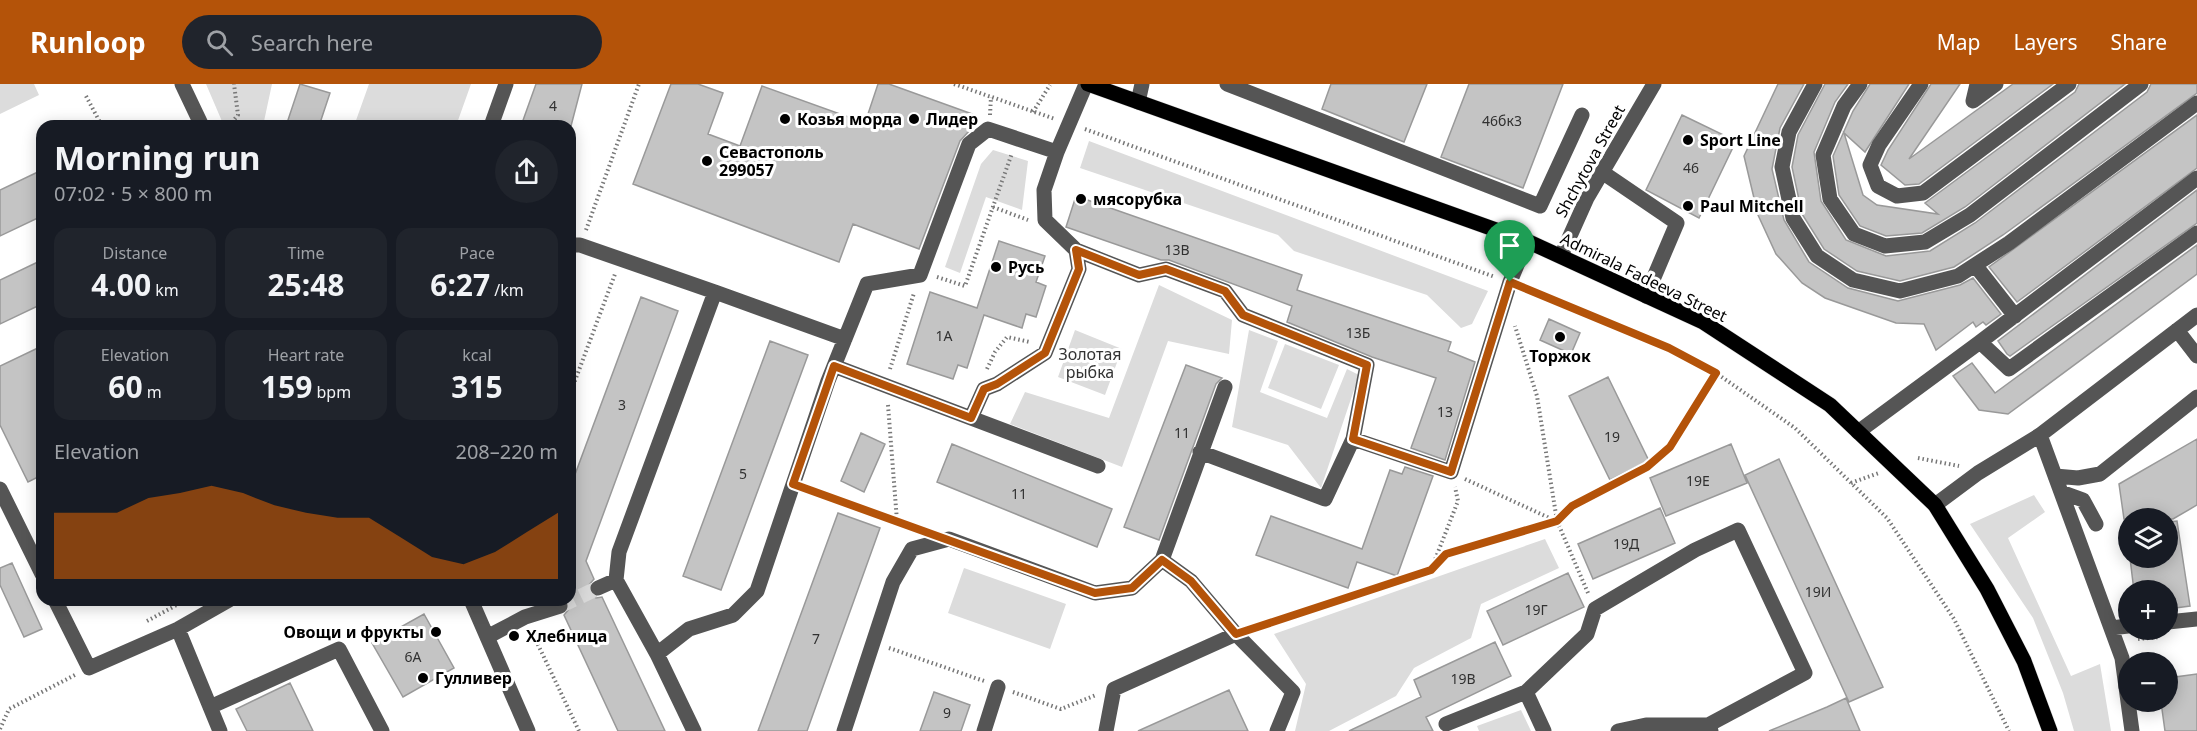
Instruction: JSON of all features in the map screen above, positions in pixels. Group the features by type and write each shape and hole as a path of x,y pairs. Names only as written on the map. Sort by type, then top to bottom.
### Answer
{"main road":[{"name":"Admirala Fadeeva Street","path":"1087,84 1527,241 1703,322 1830,405 1935,505 1988,589 2024,661 2050,731"}],"street":[{"path":"182,84 199,120"},
{"path":"493,120 506,84"},
{"path":"1087,84 1057,152 1044,190 1045,220 1076,250 1139,275 1166,269 1225,291 1243,315 1367,365 1353,439 1326,499 1200,452"},
{"path":"1138,102 1142,84"},
{"path":"1227,84 1540,206 1582,115"},
{"name":"Shchytova Street","path":"1561,256 1602,172 1654,84"},
{"path":"1815,84 1789,132 1782,167 1793,218 1817,256 1853,280 1900,291 1958,276 2008,243 2197,103"},
{"path":"1860,84 1845,106 1822,155 1830,200 1854,234 1885,246 1925,242 1970,215 2141,84"},
{"path":"1921,84 1879,145 1870,165 1878,186 1897,196 1923,193 2069,84"},
{"path":"1977,84 1973,101 1996,84"},
{"path":"657,654 689,629 733,615 757,591 834,366 867,284 920,275 969,144 988,129 1057,152"},
{"path":"1602,172 1677,223 1646,296"},
{"path":"1858,432 2197,178"},
{"path":"1980,342 2009,369 2197,233"},
{"path":"1353,439 1451,472 1508,290 1527,241"},
{"path":"576,245 621,259 845,339"},
{"path":"971,418 984,389 997,384 1045,353 1079,269 1076,250"},
{"path":"1975,265 2014,315"},
{"path":"694,731 657,654 616,580 619,552 715,292"},
{"path":"1935,505 1978,473 2040,435 2197,315"},
{"path":"2177,330 2197,356"},
{"path":"834,366 1098,466"},
{"path":"844,731 893,582 912,549 949,540 1095,593 1132,588 1162,560 1200,452 1226,387"},
{"path":"2055,476 2078,478 2100,474 2197,397"},
{"path":"2040,435 2122,658 2132,731"},
{"path":"0,489 36,562"},
{"path":"2061,492 2083,500 2096,524"},
{"path":"1446,724 1526,692 1587,634 1595,609 1695,550 1738,530 1805,673 1709,728 1671,729 1646,725 1618,731"},
{"path":"1162,560 1191,581 1236,634 1293,692 1277,731"},
{"path":"598,588 616,580"},
{"path":"58,606 88,668 178,629 218,606"},
{"path":"474,606 528,731"},
{"path":"487,637 525,617 560,606"},
{"path":"2178,621 2197,619"},
{"path":"2112,628 2118,627"},
{"path":"178,629 220,731"},
{"path":"1106,731 1114,688 1236,634"},
{"path":"210,707 339,649 382,731"},
{"path":"984,731 998,687"},
{"path":"1526,692 1545,731"}],"path":[{"path":"234,84 238,115 234,120"},
{"path":"576,242 639,84"},
{"path":"954,84 1070,124 1508,290 1669,348 1716,373 1795,428 1887,518 1954,619 2009,731"},
{"path":"1033,112 1050,85"},
{"path":"86,96 99,120"},
{"path":"988,129 991,98"},
{"path":"932,275 965,286 1014,147"},
{"path":"993,207 1029,221 1036,227"},
{"path":"1029,221 1030,210"},
{"path":"576,378 621,259"},
{"path":"1508,290 1537,396 1557,521 1595,609"},
{"path":"897,521 891,418 885,385 914,292"},
{"path":"986,373 995,352 1007,337 1040,344"},
{"path":"1236,634 1431,570 1446,554 1557,521 1572,506 1647,467 1670,447 1716,373"},
{"path":"1851,483 1883,471"},
{"path":"1451,472 1488,492 1557,521"},
{"path":"1431,570 1458,501 1451,472"},
{"path":"793,484 949,540"},
{"path":"525,617 579,731"},
{"path":"873,642 1060,709 1114,688"},
{"path":"0,729 9,709 88,668"}],"green space":[{"path":"0,84 34,84 39,95 0,114"},
{"path":"206,84 272,84 264,120 221,120"},
{"path":"369,84 471,84 458,120 356,120"},
{"path":"1089,141 1488,291 1472,324 1461,328 1427,295 1294,251 1278,235 1080,168"},
{"path":"993,150 1028,161 1022,210 986,197 960,273 945,267 981,164"},
{"path":"1159,285 1232,320 1229,354 1168,341 1122,467 1010,424 1025,392 1109,418"},
{"name":"Золотая рыбка","path":"1075,330 1122,349 1105,395 1058,377"},
{"path":"1249,330 1278,341 1260,392 1327,418 1347,369 1359,375 1321,488 1288,445 1232,427"},
{"path":"1285,344 1339,365 1321,409 1268,388"},
{"path":"2034,495 2045,512 2008,538 2071,676 2100,664 2111,731 2074,731 2063,693 2033,618 1970,524"},
{"path":"1545,539 1559,568 1481,604 1471,638 1414,668 1396,696 1329,731 1295,731 1306,684 1274,634"},
{"path":"964,568 1066,604 1050,649 948,613"},
{"path":"1521,710 1531,731 1479,731 1477,726"}],"building":[{"path":"300,84 330,93 321,120 288,120"},
{"path":"536,84 582,84 573,120 523,120"},
{"path":"671,84 698,84 723,93 708,134 740,146 762,86 865,123 878,84 889,84 975,115 969,131 960,141 919,249 853,224 839,262 633,184"},
{"path":"1331,84 1427,84 1404,142 1322,109"},
{"path":"1469,84 1563,84 1523,188 1441,157"},
{"path":"1778,84 1804,84 1780,128 1772,169 1784,220 1809,262 1848,288 1898,301 1960,285 1973,278 2001,314 1986,325 1983,322 1976,327 1973,322 1936,350 1924,324 1896,323 1825,298 1802,283 1776,254 1758,215 1744,156"},
{"path":"1825,84 1848,84 1835,102 1814,152 1821,201 1846,240 1886,256 1930,251 1975,223 2147,92 2151,84 2197,84 2197,93 2003,235 1954,267 1900,281 1857,271 1824,249 1802,214 1792,167 1798,135"},
{"path":"1870,84 1909,84 1865,152 1844,133 1863,195 1877,205 1938,214 1925,203 2075,92 2079,84 2125,84 1965,207 1922,233 1886,236 1860,226 1839,195 1833,156 1853,111"},
{"path":"1931,84 1960,84 1909,159 2013,84 2053,84 1919,184 1905,185 1881,165 1888,150"},
{"path":"1682,115 1736,141 1699,218 1646,190"},
{"path":"2197,115 2197,168 2017,302 1989,267"},
{"path":"36,173 36,219 0,236 0,190"},
{"path":"2197,190 2197,223 2010,356 2007,354 1998,341"},
{"path":"1076,196 1302,275 1297,290 1451,342 1448,351 1475,362 1445,460 1411,448 1436,378 1372,357 1287,322 1292,306 1169,260 1161,260 1066,227"},
{"path":"999,241 1045,256 1036,282 1046,286 1036,317 1026,314 1022,328 984,315 967,368 958,365 953,379 907,364 930,292 977,308"},
{"path":"2197,245 2197,274 2008,414 1979,410 1953,376 1972,363 1995,393"},
{"path":"36,263 36,307 0,324 0,280"},
{"path":"641,297 678,311 586,561 594,579 588,586 589,592 596,598 602,597 665,731 618,731 564,615 569,609 568,606 576,606 576,472"},
{"name":"Торжок","path":"1549,319 1580,333 1571,354 1540,340"},
{"path":"770,341 808,355 721,590 683,576"},
{"path":"36,349 36,478 28,482 0,425 0,366"},
{"path":"1186,365 1222,378 1216,384 1159,540 1124,527"},
{"path":"1608,377 1649,461 1610,480 1569,396"},
{"path":"861,433 885,444 864,492 841,481"},
{"path":"2197,439 2197,505 2178,516 2178,508 2122,508 2119,484"},
{"path":"952,444 1112,509 1097,547 937,482"},
{"path":"1731,444 1747,483 1666,516 1650,478"},
{"path":"1779,459 1883,687 1849,702 1745,475"},
{"path":"1405,467 1433,476 1397,576 1357,562 1348,588 1256,555 1271,516 1362,549 1390,470 1402,474"},
{"path":"1660,508 1675,543 1593,579 1578,544"},
{"path":"838,513 880,528 807,731 758,731"},
{"path":"2178,528 2190,606 2178,608 2178,580 2133,580 2131,568 2178,568"},
{"path":"12,563 42,629 24,637 0,585 0,568"},
{"path":"1568,573 1584,607 1503,645 1487,611"},
{"path":"424,614 454,668 403,697 372,643"},
{"path":"1495,642 1511,676 1426,717 1433,731 1349,731 1421,697 1414,680"},
{"path":"2197,674 2197,731 2165,731 2162,712 2178,712 2178,677"},
{"path":"290,683 313,731 247,731 236,709"},
{"path":"1229,690 1248,731 1138,731"},
{"path":"934,692 970,705 961,731 920,731"},
{"path":"1846,698 1860,731 1769,731 1827,707"}],"tunnel":[{"path":"576,598 598,588"}],"place":[{"name":"Козья морда","path":"785,119"},
{"name":"Лидер","path":"914,119"},
{"name":"Sport Line","path":"1688,140"},
{"name":"Севастополь 299057","path":"707,161"},
{"name":"мясорубка","path":"1081,199"},
{"name":"Paul Mitchell","path":"1688,206"},
{"name":"Русь","path":"996,267"},
{"name":"Торжок","path":"1560,337"},
{"name":"Овощи и фрукты","path":"436,632"},
{"name":"Хлебница","path":"514,636"},
{"name":"Гулливер","path":"423,678"}],"route":[{"path":"1076,250 1139,275 1166,269 1225,291 1243,315 1367,365 1353,439 1451,472 1510,282 1669,348 1716,373 1670,447 1647,467 1572,506 1557,521 1446,554 1431,570 1236,634 1191,581 1162,560 1132,588 1095,593 793,484 834,366 971,418 984,389 997,384 1045,353 1079,269 1076,250"}]}
